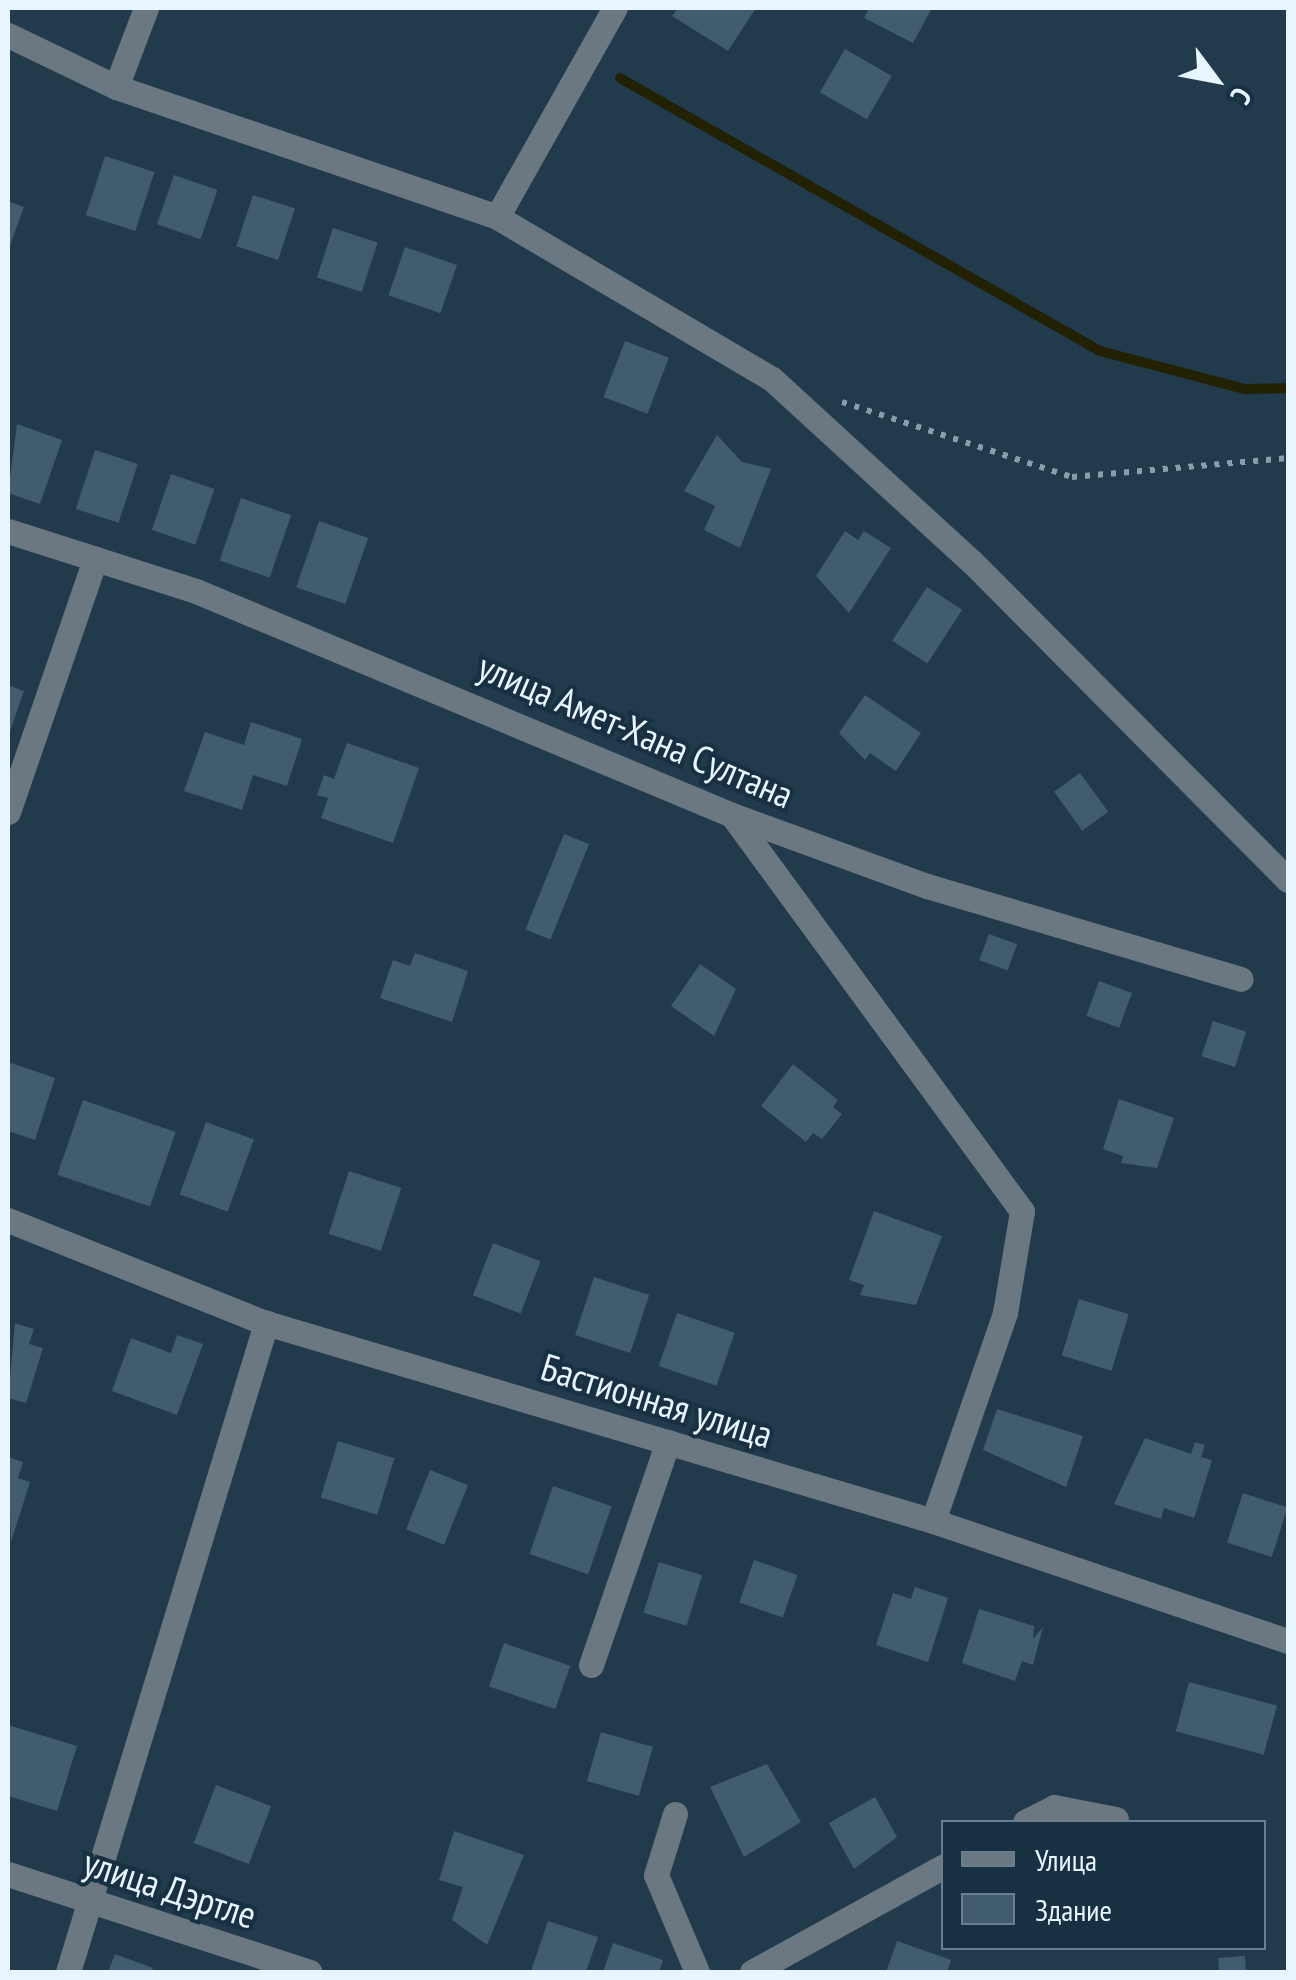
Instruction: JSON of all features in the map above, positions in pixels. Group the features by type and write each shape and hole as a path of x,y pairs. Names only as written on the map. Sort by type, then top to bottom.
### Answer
{"street":[{"path":"116,87 146,8"},
{"path":"497,216 615,8"},
{"path":"8,35 116,87 497,216 772,379 1000,588 1288,880"},
{"name":"улица Амет-Хана Султана","path":"8,532 95,559 466,698 732,815 927,886 1241,979"},
{"path":"8,812 95,559"},
{"path":"732,815 1022,1211 1005,1313 933,1521"},
{"name":"Бастионная улица","path":"9,1226 266,1323 933,1521 1288,1641"},
{"path":"68,1972 93,1903 266,1323"},
{"path":"591,1665 668,1442"},
{"path":"1029,1820 1054,1807 1116,1820"},
{"path":"675,1814 656,1875 697,1972"},
{"path":"752,1972 941,1868"},
{"name":"улица Дэртле","path":"8,1874 309,1972"}],"path":[{"path":"828,397 1072,477 1288,458"}],"building":[{"path":"678,8 756,8 728,51 672,16"},
{"path":"869,8 932,8 913,43 864,18"},
{"path":"845,49 892,76 867,119 820,92"},
{"path":"105,156 154,172 135,231 86,215"},
{"path":"174,175 217,190 201,239 157,224"},
{"path":"253,195 295,209 278,260 236,246"},
{"path":"8,201 24,207 8,251"},
{"path":"333,228 378,243 362,292 317,277"},
{"path":"405,247 457,265 440,313 388,295"},
{"path":"625,341 669,358 647,414 603,397"},
{"path":"17,424 62,440 40,504 8,493"},
{"path":"717,435 742,462 771,469 740,548 704,530 715,506 684,491"},
{"path":"95,450 138,464 119,523 76,509"},
{"path":"171,474 214,489 195,545 152,530"},
{"path":"241,498 291,515 270,578 220,560"},
{"path":"319,521 368,538 345,604 296,587"},
{"path":"845,531 858,540 864,531 891,548 849,613 816,576"},
{"path":"927,587 962,610 927,664 892,641"},
{"path":"8,685 24,691 8,737"},
{"path":"865,695 921,733 896,771 870,753 865,760 839,733"},
{"path":"251,722 302,739 287,786 253,775 242,810 184,791 205,732 244,745"},
{"path":"347,743 419,768 393,843 321,818 328,798 317,795 324,775 334,779"},
{"path":"1080,773 1108,812 1082,831 1054,792"},
{"path":"564,834 589,844 550,940 525,929"},
{"path":"989,934 1017,944 1008,971 979,960"},
{"path":"415,953 468,971 452,1022 380,998 393,960 410,966"},
{"path":"700,964 736,989 714,1036 671,1006"},
{"path":"1099,981 1132,993 1119,1028 1086,1016"},
{"path":"1213,1021 1246,1032 1235,1067 1202,1056"},
{"path":"8,1062 55,1078 35,1140 8,1131"},
{"path":"793,1064 838,1100 833,1107 842,1114 822,1139 813,1133 806,1142 761,1106"},
{"path":"1119,1099 1174,1118 1157,1168 1121,1163 1123,1156 1103,1149"},
{"path":"83,1100 176,1132 150,1207 57,1175"},
{"path":"206,1122 254,1139 228,1212 180,1194"},
{"path":"349,1171 401,1188 381,1251 329,1234"},
{"path":"874,1211 942,1236 916,1305 860,1295 864,1285 849,1280"},
{"path":"493,1243 541,1261 521,1314 473,1295"},
{"path":"594,1277 649,1295 630,1353 575,1335"},
{"path":"1079,1299 1129,1314 1111,1371 1062,1355"},
{"path":"677,1313 735,1333 716,1386 659,1366"},
{"path":"15,1323 34,1329 29,1344 43,1348 26,1403 8,1398"},
{"path":"177,1335 203,1344 177,1415 112,1391 131,1338 171,1353"},
{"path":"997,1409 1083,1436 1066,1487 983,1450"},
{"path":"1145,1438 1191,1454 1195,1442 1205,1445 1201,1457 1212,1460 1194,1518 1164,1508 1161,1519 1114,1504"},
{"path":"338,1441 394,1458 377,1515 321,1497"},
{"path":"8,1457 23,1462 18,1478 30,1482 11,1542"},
{"path":"430,1470 468,1485 444,1545 406,1529"},
{"path":"553,1486 612,1506 588,1574 530,1554"},
{"path":"1243,1493 1288,1508 1272,1557 1227,1542"},
{"path":"754,1560 797,1575 783,1618 739,1603"},
{"path":"659,1562 702,1575 687,1626 644,1613"},
{"path":"915,1587 948,1598 928,1662 876,1645 893,1593 911,1599"},
{"path":"979,1609 1034,1626 1033,1639 1043,1627 1033,1665 1022,1661 1015,1681 962,1663"},
{"path":"504,1643 570,1666 555,1709 489,1686"},
{"path":"1189,1682 1277,1706 1264,1755 1176,1731"},
{"path":"8,1725 77,1746 57,1811 8,1796"},
{"path":"601,1732 653,1747 639,1796 587,1781"},
{"path":"767,1764 801,1822 744,1857 710,1787"},
{"path":"216,1785 271,1806 249,1864 194,1843"},
{"path":"875,1797 897,1837 854,1869 829,1823"},
{"path":"454,1831 524,1855 487,1945 452,1920 463,1887 439,1880"},
{"path":"548,1921 598,1937 586,1972 531,1971"},
{"path":"897,1941 951,1960 947,1972 886,1972"},
{"path":"613,1943 663,1960 659,1972 603,1972"},
{"path":"115,1954 153,1968 151,1972 108,1972"},
{"path":"1245,1956 1246,1972 1219,1972 1218,1958"}],"waterway":[{"path":"620,78 1100,351 1245,389 1288,388"}]}
